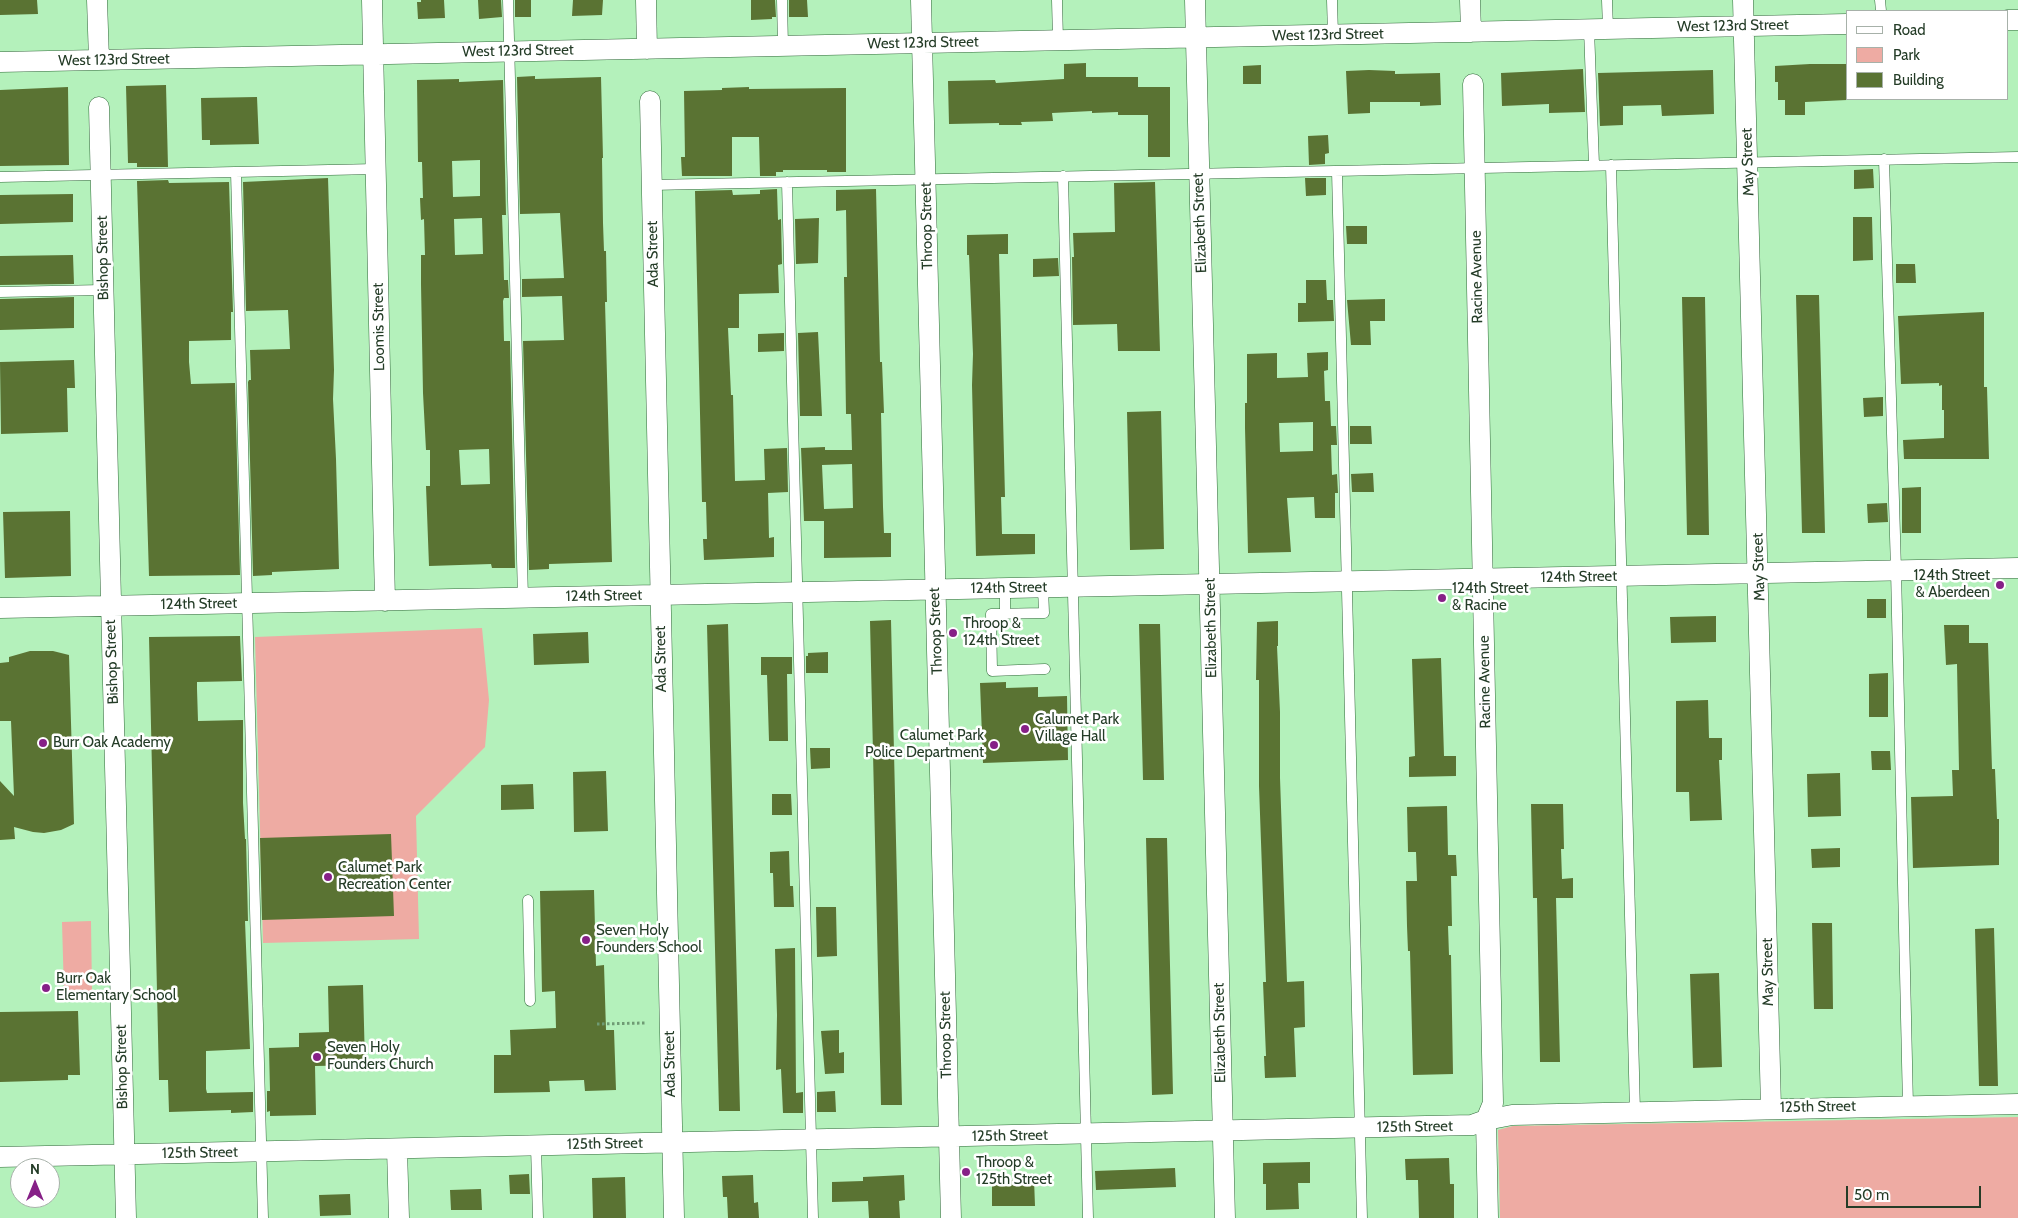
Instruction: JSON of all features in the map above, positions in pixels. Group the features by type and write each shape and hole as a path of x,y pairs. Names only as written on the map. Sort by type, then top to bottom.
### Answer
{"street":[{"path":"97,0 98,60"},
{"name":"Loomis Street","path":"372,0 385,601"},
{"path":"646,0 647,49"},
{"name":"Throop Street","path":"921,0 934,590 951,1218"},
{"name":"Elizabeth Street","path":"1195,0 1225,1218"},
{"path":"1470,0 1471,32"},
{"name":"May Street","path":"1744,0 1771,1108"},
{"name":"West 123rd Street","path":"0,62 1846,24"},
{"name":"Racine Avenue","path":"1473,84 1494,1103 1486,1120 1488,1218"},
{"name":"Ada Street","path":"650,101 674,1218"},
{"name":"Bishop Street","path":"99,107 126,1218"},
{"name":"124th Street","path":"0,608 2018,568"},
{"name":"125th Street","path":"0,1157 1360,1128 1472,1125 1512,1115 2018,1104"},
{"path":"397,1149 399,1218"}],"lane":[{"path":"508,0 523,598"},
{"path":"782,0 783,46"},
{"path":"1057,0 1058,40"},
{"path":"1332,0 1333,35"},
{"path":"1594,165 1599,29 1607,0"},
{"path":"651,185 2018,157"},
{"path":"1884,159 1896,570 1908,1106"},
{"path":"1611,165 1636,1112"},
{"path":"0,177 376,169"},
{"path":"1337,171 1362,1218"},
{"path":"236,172 264,1218"},
{"path":"1063,176 1088,1218"},
{"path":"787,182 813,1218"},
{"path":"0,292 103,290"},
{"path":"1005,588 1005,614"},
{"path":"1043,588 1044,613 991,614 992,671 1045,669"},
{"path":"528,900 530,1001"},
{"path":"536,1146 538,1218"}],"path":[{"path":"598,1024 645,1023"}],"green space":[{"path":"482,628 489,700 485,747 416,816 419,939 263,943 255,637"},
{"path":"91,921 92,992 64,993 62,922"},
{"path":"2018,1117 2018,1218 1500,1218 1498,1130 1513,1126"}],"building":[{"path":"0,0 37,0 38,14 0,15"},
{"path":"421,0 444,0 445,18 418,19 417,2 421,2"},
{"path":"478,0 501,0 502,17 479,19"},
{"path":"515,0 531,0 531,17 515,17"},
{"path":"573,0 603,0 602,15 572,16"},
{"path":"751,0 775,0 776,17 772,17 772,19 751,20"},
{"path":"789,0 807,0 808,17 789,17"},
{"path":"1086,63 1086,77 1138,77 1138,87 1170,87 1170,157 1148,157 1148,115 1118,115 1118,112 1092,113 1092,111 1052,113 1053,121 1021,122 1022,125 999,125 999,123 949,124 948,81 995,80 996,83 1064,79 1064,64"},
{"path":"1846,64 1847,100 1805,102 1805,115 1785,115 1785,100 1778,100 1778,82 1775,82 1775,66"},
{"path":"1261,65 1261,84 1243,84 1243,66"},
{"path":"1583,69 1585,112 1549,113 1549,104 1502,106 1501,73"},
{"path":"1713,70 1714,114 1662,116 1661,105 1623,106 1623,125 1600,126 1598,73"},
{"path":"1346,71 1395,71 1395,74 1440,73 1441,105 1420,106 1420,102 1370,102 1370,113 1348,114"},
{"path":"535,76 535,79 601,77 612,562 549,564 549,569 529,570 523,341 564,340 562,296 522,297 522,279 564,278 560,213 520,214 517,77"},
{"path":"459,79 459,82 503,80 506,215 502,215 504,280 508,280 509,298 504,298 503,301 504,341 510,341 515,568 492,568 491,564 429,566 426,486 430,486 430,450 426,450 423,393 421,255 425,255 424,219 421,220 420,198 423,198 422,162 418,162 417,80","holes":["480,160 480,196 453,197 452,161","482,218 483,254 455,255 454,219","489,449 490,484 461,485 459,450"]},
{"path":"166,85 168,167 137,167 137,163 128,163 126,86"},
{"path":"68,87 69,165 0,166 0,90"},
{"path":"749,87 749,89 846,88 846,172 783,170 783,172 776,172 776,176 760,176 759,137 732,137 732,176 682,176 681,157 685,157 684,91"},
{"path":"257,97 259,144 210,145 210,140 202,140 201,98"},
{"path":"1328,135 1329,153 1325,154 1325,164 1309,165 1308,136"},
{"path":"1873,169 1874,188 1854,189 1854,170"},
{"path":"328,178 339,569 272,572 272,575 253,576 248,382 251,380 250,350 290,349 288,310 246,311 243,182"},
{"path":"1305,178 1326,178 1326,195 1306,196"},
{"path":"168,180 169,183 229,182 233,312 231,312 231,340 189,341 189,362 191,384 235,383 240,575 149,576 137,181"},
{"path":"1155,182 1160,351 1118,351 1117,324 1073,325 1073,233 1115,232 1114,183"},
{"path":"777,189 778,220 781,219 782,264 778,265 779,293 739,294 739,328 728,328 731,395 733,395 735,481 765,480 764,449 787,448 788,492 768,493 769,538 774,537 774,557 704,560 703,539 707,539 706,502 702,502 695,191 732,190 733,195 760,194 760,190"},
{"path":"876,189 880,362 882,362 884,413 881,413 884,533 891,533 891,557 824,558 824,521 804,521 801,448 825,447 825,450 852,450 851,414 846,414 844,277 847,277 846,210 836,211 836,190","holes":["852,464 853,508 824,509 822,465"]},
{"path":"73,194 73,222 0,224 0,195"},
{"path":"1853,217 1872,217 1873,260 1853,261"},
{"path":"819,218 818,263 796,264 795,219"},
{"path":"1346,226 1367,226 1367,244 1347,244"},
{"path":"1008,234 1008,254 999,254 1005,497 1001,497 1002,534 1035,534 1035,554 976,556 973,354 967,235"},
{"path":"73,255 74,284 0,285 0,256"},
{"path":"1058,258 1059,276 1033,277 1033,259"},
{"path":"1896,264 1915,264 1916,283 1896,283"},
{"path":"1306,280 1326,280 1327,300 1333,300 1334,321 1298,322 1298,303 1306,303"},
{"path":"1796,295 1819,295 1825,533 1802,533"},
{"path":"74,297 74,328 0,330 0,299"},
{"path":"1682,297 1705,297 1709,535 1687,535"},
{"path":"1385,299 1385,321 1370,321 1371,345 1351,345 1347,300"},
{"path":"1984,312 1984,387 1987,387 1989,459 1904,459 1903,440 1944,438 1944,410 1942,410 1942,385 1939,386 1939,383 1901,384 1898,316"},
{"path":"818,332 822,416 800,416 798,333"},
{"path":"784,333 784,351 758,352 758,334"},
{"path":"1328,352 1328,370 1324,371 1325,401 1330,401 1331,426 1336,426 1337,445 1331,445 1332,475 1337,474 1338,493 1335,493 1335,518 1315,518 1314,497 1287,498 1291,552 1248,553 1245,428 1247,354 1277,353 1277,378 1308,377 1307,353","holes":["1313,422 1313,451 1280,452 1279,423"]},
{"path":"74,360 75,388 67,388 68,432 1,434 0,362"},
{"path":"1883,397 1883,416 1864,417 1863,398"},
{"path":"1161,411 1164,549 1130,550 1127,412"},
{"path":"1350,426 1371,426 1372,444 1350,444"},
{"path":"1373,473 1374,492 1352,492 1351,474"},
{"path":"1921,487 1921,533 1902,533 1902,488"},
{"path":"1887,503 1888,522 1868,523 1867,504"},
{"path":"70,511 71,576 5,578 3,512"},
{"path":"1867,599 1886,599 1886,618 1867,618"},
{"path":"1716,616 1716,642 1671,643 1670,617"},
{"path":"891,620 902,1105 881,1105 870,621"},
{"path":"1278,621 1280,778 1287,982 1304,981 1305,1027 1294,1028 1296,1077 1265,1078 1263,982 1266,982 1259,786 1259,680 1256,680 1257,622"},
{"path":"728,624 740,1111 719,1111 707,625"},
{"path":"1139,624 1160,624 1164,780 1143,780"},
{"path":"1944,625 1969,625 1969,643 1988,643 1992,769 1995,769 1997,819 1999,819 1999,865 1913,868 1911,797 1953,796 1952,770 1959,770 1957,664 1946,665"},
{"path":"588,632 589,663 534,665 533,634"},
{"path":"240,636 242,681 197,682 197,689 198,721 243,720 243,803 248,921 245,921 250,1049 206,1051 206,1089 207,1093 253,1092 253,1112 231,1113 231,1110 169,1112 168,1080 159,1080 149,637"},
{"name":"Burr Oak Academy","path":"30,651 53,651 69,655 74,824 61,830 44,833 14,827 15,839 0,840 0,781 14,796 11,721 0,721 0,663 9,662 9,657"},
{"path":"828,652 828,673 806,673 806,656 808,656 808,653"},
{"path":"761,657 792,657 792,674 787,674 788,741 769,741 767,675 761,675"},
{"path":"1441,658 1444,756 1456,756 1456,776 1409,777 1409,757 1415,756 1412,659"},
{"path":"1888,673 1888,717 1869,717 1869,674"},
{"name":"Calumet Park Village Hall","path":"1006,682 1006,688 1038,687 1038,697 1067,696 1068,760 983,763 980,683"},
{"path":"1708,700 1709,738 1722,738 1722,760 1719,760 1722,820 1690,821 1689,792 1676,792 1676,701"},
{"path":"810,748 830,748 830,768 811,769"},
{"path":"1871,751 1890,751 1891,770 1872,770"},
{"path":"606,771 608,831 574,832 573,772"},
{"path":"1840,773 1841,816 1808,817 1807,774"},
{"path":"533,784 534,809 501,810 501,785"},
{"path":"772,794 791,794 792,815 772,815"},
{"path":"1531,804 1563,804 1564,849 1561,849 1562,879 1573,878 1573,898 1556,898 1560,1062 1540,1062 1537,898 1533,898"},
{"path":"1447,806 1448,855 1456,855 1457,876 1451,876 1452,926 1448,926 1449,955 1451,955 1453,1074 1413,1075 1406,881 1417,881 1416,852 1408,852 1407,807"},
{"name":"Calumet Park Recreation Center","path":"391,834 394,916 262,920 260,838"},
{"path":"1146,838 1167,838 1173,1094 1152,1095"},
{"path":"1840,848 1840,867 1812,868 1811,849"},
{"path":"789,851 790,886 793,886 794,907 774,907 773,873 770,873 770,852"},
{"path":"594,890 596,966 604,965 606,1030 614,1030 616,1090 585,1091 584,1080 549,1081 550,1092 494,1093 494,1055 511,1055 510,1030 556,1028 555,991 542,992 540,891"},
{"path":"816,907 836,907 837,956 817,957"},
{"path":"1812,923 1832,923 1833,1009 1814,1009"},
{"path":"1994,928 1998,1086 1979,1086 1975,929"},
{"path":"795,948 796,1093 803,1092 803,1113 783,1113 781,1069 776,1070 775,949"},
{"path":"1719,973 1722,1067 1693,1068 1690,974"},
{"name":"Seven Holy Founders Church","path":"363,985 365,1065 315,1066 316,1115 270,1116 270,1111 267,1112 267,1091 270,1091 269,1048 299,1047 299,1033 329,1032 328,986"},
{"path":"78,1011 80,1075 68,1075 68,1080 0,1082 0,1012"},
{"path":"839,1030 839,1053 844,1052 844,1073 825,1074 821,1031"},
{"path":"835,1091 836,1112 817,1112 817,1092"},
{"path":"1449,1158 1450,1184 1454,1184 1454,1218 1419,1218 1418,1180 1406,1180 1405,1159"},
{"path":"1310,1162 1310,1183 1298,1183 1299,1209 1266,1210 1266,1184 1263,1184 1263,1163"},
{"path":"1175,1168 1176,1187 1096,1190 1095,1171"},
{"path":"529,1174 530,1194 510,1194 509,1175"},
{"path":"753,1175 754,1203 758,1202 759,1218 728,1218 727,1197 723,1197 722,1176"},
{"path":"904,1175 905,1200 899,1201 900,1218 869,1218 868,1201 832,1202 832,1182 863,1181 863,1177"},
{"path":"625,1177 626,1218 593,1218 592,1178"},
{"path":"1034,1179 1035,1206 992,1206 992,1181"},
{"path":"481,1189 482,1210 451,1210 450,1190"},
{"path":"350,1194 351,1215 320,1216 319,1195"}],"place":[{"name":"124th Street & Aberdeen","path":"2000,585"},
{"name":"124th Street & Racine","path":"1442,598"},
{"name":"Throop & 124th Street","path":"953,633"},
{"name":"Calumet Park Village Hall","path":"1025,729"},
{"name":"Burr Oak Academy","path":"43,743"},
{"name":"Calumet Park Police Department","path":"994,745"},
{"name":"Calumet Park Recreation Center","path":"328,877"},
{"name":"Seven Holy Founders School","path":"586,940"},
{"name":"Burr Oak Elementary School","path":"46,988"},
{"name":"Seven Holy Founders Church","path":"317,1057"},
{"name":"Throop & 125th Street","path":"966,1172"}]}
